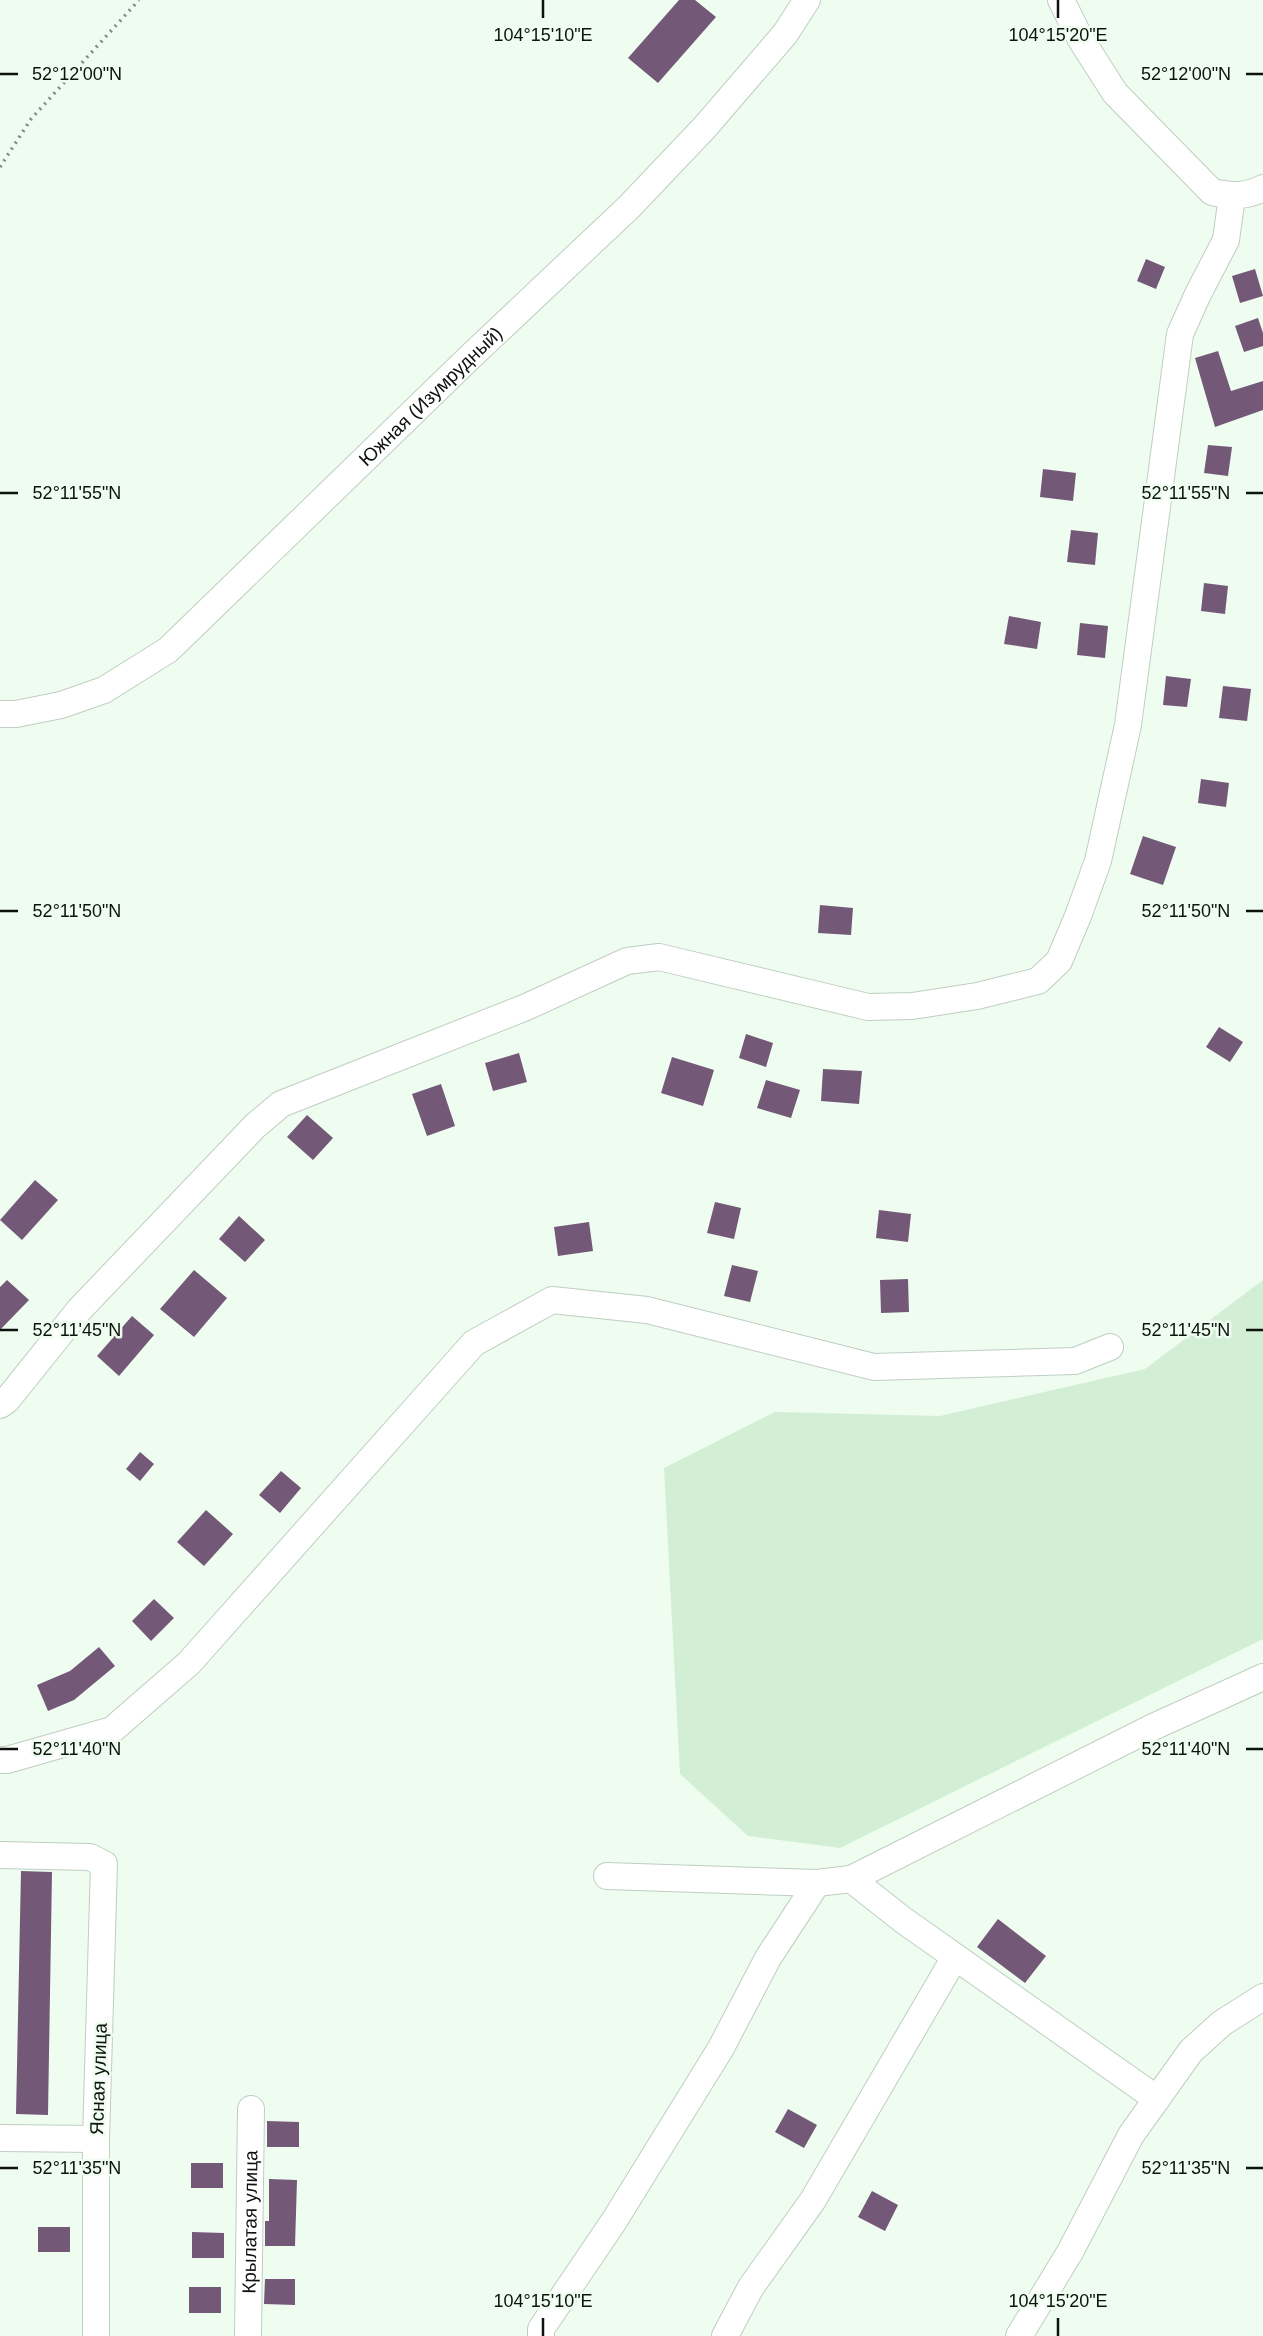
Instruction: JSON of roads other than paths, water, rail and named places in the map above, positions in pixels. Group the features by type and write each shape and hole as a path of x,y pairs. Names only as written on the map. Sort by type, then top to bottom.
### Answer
{"street":[{"name":"Южная (Изумрудный)","path":"0,714 16,714 61,705 104,690 168,650 629,207 705,127 785,34 807,0"},
{"path":"1061,0 1080,38 1115,93 1212,192 1232,196 1263,191"},
{"path":"0,1405 7,1400 89,1299 255,1126 281,1104 524,1008 627,961 659,957 869,1007 912,1006 977,996 1038,981 1059,961 1098,861 1128,725 1181,334 1226,240 1232,196"},
{"path":"0,1760 112,1730 189,1663 474,1343 552,1300 647,1310 874,1367 1074,1361 1110,1347"},
{"path":"607,1876 817,1883 851,1879 1153,1727 1263,1677"},
{"name":"Ясная улица","path":"0,1855 90,1857 104,1864 96,2139 96,2336"},
{"path":"851,1879 874,1899 1157,2099"},
{"path":"541,2336 541,2329 614,2221 721,2048 768,1958 817,1883"},
{"path":"725,2336 751,2287 813,2200 955,1957"},
{"path":"1019,2336 1069,2252 1131,2135 1191,2051 1222,2023 1263,1997"},
{"name":"Крылатая улица","path":"248,2336 251,2109"},
{"path":"0,2138 96,2139"}]}
